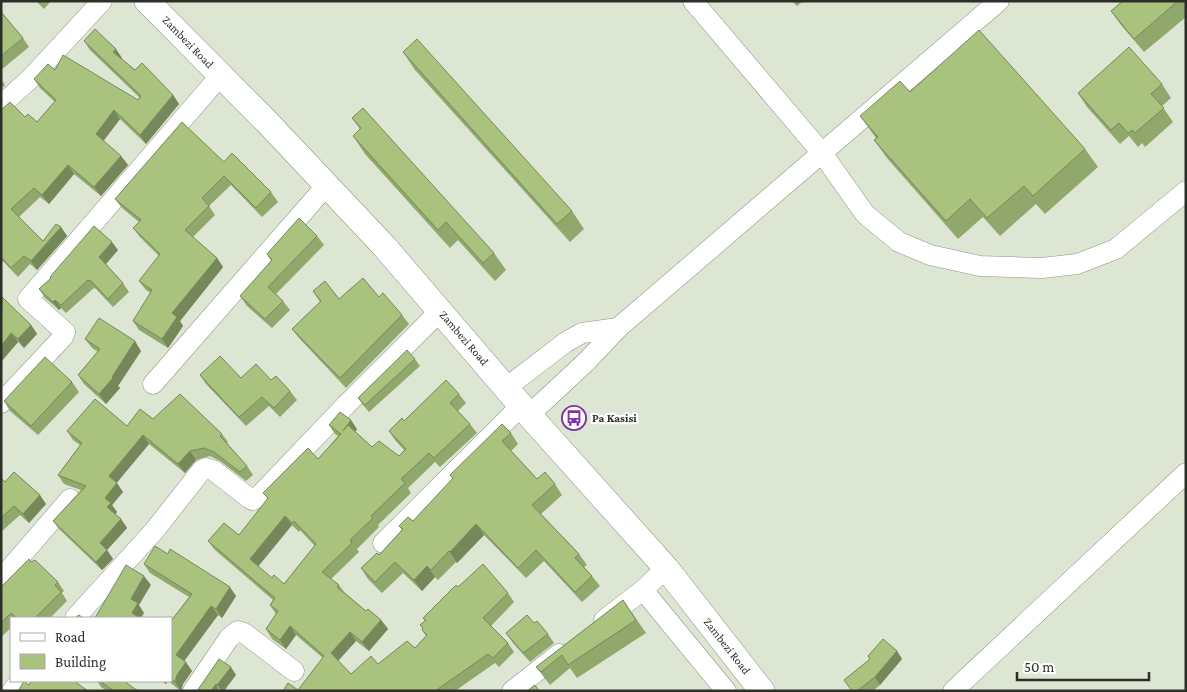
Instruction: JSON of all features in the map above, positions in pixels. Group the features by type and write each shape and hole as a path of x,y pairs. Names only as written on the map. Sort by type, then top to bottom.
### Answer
{"main road":[{"name":"Zambezi Road","path":"147,1 267,122 384,246 666,568 762,691"}],"street":[{"path":"1,105 31,78 102,1"},
{"path":"693,1 822,153 865,214 899,242 930,255 980,266 1042,268 1077,264 1116,248 1186,192"},
{"path":"519,402 587,361 618,328 999,1"},
{"path":"1,403 63,337 65,332 28,300 220,76"},
{"path":"153,384 326,186"},
{"path":"76,617 154,531 202,470 206,468 213,470 253,500 258,497 440,311"},
{"path":"383,543 519,402 566,342 582,333 618,328"},
{"path":"953,691 1186,473"},
{"path":"1,580 70,499"},
{"path":"512,691 643,590 666,568"},
{"path":"643,590 726,691"},
{"path":"193,691 229,638 238,631 244,633 294,671"}],"building":[{"path":"1123,1 1178,1 1134,39 1111,11"},
{"path":"1,12 23,38 1,56"},
{"path":"95,29 116,49 113,52 135,70 142,63 173,95 140,135 114,110 96,134 121,156 94,187 68,165 42,195 34,188 11,209 43,241 56,224 61,227 31,261 24,256 11,268 1,257 1,110 10,102 25,117 28,114 37,122 56,100 34,79 48,64 55,70 63,55 138,100 141,96 84,41"},
{"path":"979,30 1085,149 1033,196 1024,186 987,218 970,199 946,221 874,140 878,137 860,116 900,81 910,92"},
{"path":"417,39 572,211 557,224 403,52"},
{"path":"1129,47 1162,84 1151,94 1164,108 1135,133 1132,130 1128,133 1119,123 1111,130 1078,93"},
{"path":"363,108 494,253 483,263 446,222 438,230 353,136 361,128 352,118"},
{"path":"182,122 224,162 232,153 271,192 256,208 224,176 202,198 209,206 185,230 217,258 172,313 177,317 162,339 133,321 152,290 139,281 160,254 133,228 141,220 115,199"},
{"path":"299,218 317,236 268,287 283,301 265,319 240,296 272,260 267,254"},
{"path":"94,226 112,242 99,257 123,283 108,299 88,280 61,305 55,300 53,302 39,289 51,278"},
{"path":"363,278 379,297 383,293 402,315 340,378 292,329 321,301 313,291 325,281 339,299"},
{"path":"2,297 31,325 18,339 11,333 1,346"},
{"path":"99,318 135,341 113,378 99,394 78,375 100,349 85,339"},
{"path":"407,350 415,359 365,405 358,398"},
{"path":"220,356 241,378 256,364 271,380 276,376 290,391 274,408 262,397 239,417 200,375"},
{"path":"45,357 72,382 31,426 4,401"},
{"path":"446,380 459,394 450,403 470,424 434,458 429,453 401,479 405,483 371,516 373,518 350,540 352,543 322,572 339,585 337,587 366,611 368,609 381,620 362,642 350,632 331,653 351,674 371,656 378,664 407,641 415,648 427,635 420,625 426,620 423,618 456,585 458,587 483,564 508,593 483,618 508,643 493,658 488,654 435,691 283,691 288,683 298,690 324,656 290,626 280,640 266,629 278,611 270,605 275,598 208,541 224,523 239,535 268,498 263,493 308,448 318,459 341,434 329,425 340,412 351,420 343,431 348,425 372,447 379,441 399,456 406,449 389,431 402,418 404,421","holes":["285,516 292,523 294,521 316,544 284,584 274,575 272,578 250,559"]},
{"path":"180,394 222,434 220,436 247,466 240,472 214,452 204,448 190,451 178,464 143,435 109,476 117,483 105,498 111,503 107,507 121,519 100,543 107,550 96,562 53,521 86,486 58,475 82,443 67,431 95,399 127,426 140,409 153,419"},
{"path":"502,424 511,433 502,441 537,479 545,472 555,484 532,505 579,554 575,558 592,576 575,592 536,550 518,568 476,524 431,570 427,566 414,580 395,562 375,582 361,568 377,553 379,555 403,529 399,526 408,517 413,521 453,478 450,475"},
{"path":"14,472 40,495 23,514 14,506 1,518 1,478 5,482"},
{"path":"155,546 168,554 170,549 230,587 216,609 211,606 176,655 186,662 177,675 175,682 172,680 172,620 192,594 144,564"},
{"path":"29,559 31,562 35,560 58,582 55,585 61,592 36,617 16,617 11,613 1,623 1,587"},
{"path":"126,565 144,576 131,599 138,603 132,613 138,617 96,617"},
{"path":"623,600 636,620 568,665 562,655 541,672 536,667"},
{"path":"527,615 534,623 537,621 548,634 523,653 506,633"},
{"path":"883,639 897,651 875,677 857,691 852,691 844,680 870,659 868,656"},
{"path":"219,659 231,667 211,691 197,691"},
{"path":"23,682 29,685 31,682 75,682 88,691 18,691"},
{"path":"101,682 125,682 138,691 114,691"},
{"path":"535,685 539,691 527,691"}],"place":[{"name":"Pa Kasisi","path":"574,418"}]}
